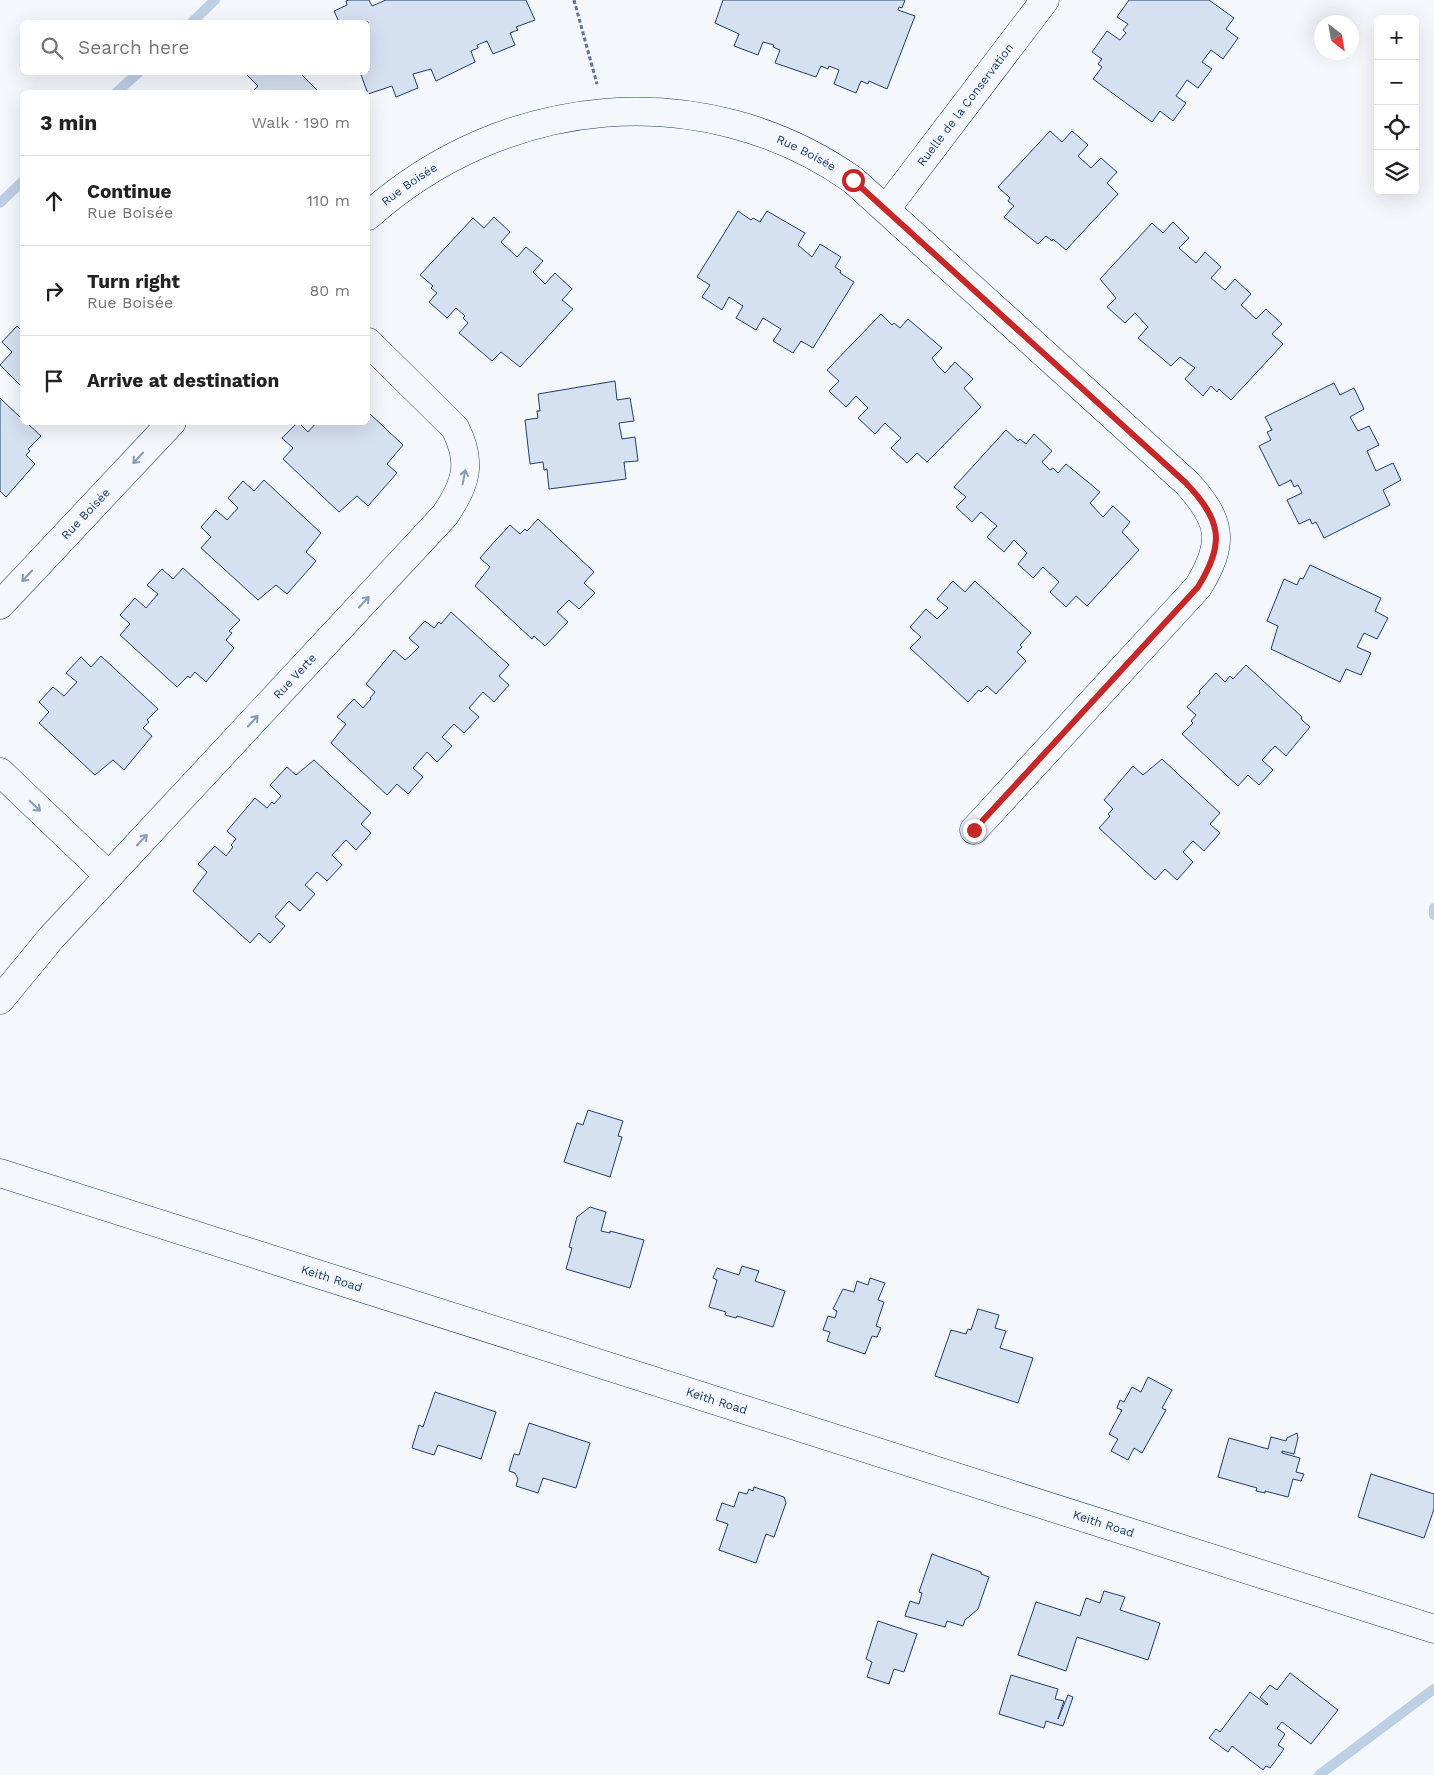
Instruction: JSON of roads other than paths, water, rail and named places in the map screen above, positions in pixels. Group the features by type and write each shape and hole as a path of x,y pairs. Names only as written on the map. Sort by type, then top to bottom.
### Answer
{"street":[{"name":"Ruelle de la Conservation","path":"886,209 1045,0"},
{"name":"Rue Boisée","path":"370,214 394,192 428,169 465,150 532,125 605,112 675,112 711,119 780,140 834,167 853,180 1201,498 1211,515 1217,533 1216,552 1210,568 1198,587 974,830"},
{"name":"Rue Verte","path":"0,1000 51,938 445,515 459,495 466,464 464,445 455,428 370,344"},
{"name":"Rue Boisée","path":"0,605 169,425"},
{"path":"0,772 109,876"},
{"name":"Keith Road","path":"0,1173 1434,1629"}],"waterway":[{"path":"194,20 215,0"},
{"path":"119,90 136,75"},
{"path":"0,203 20,184"},
{"path":"1434,908 1434,915"},
{"path":"1319,1775 1434,1689"}]}
